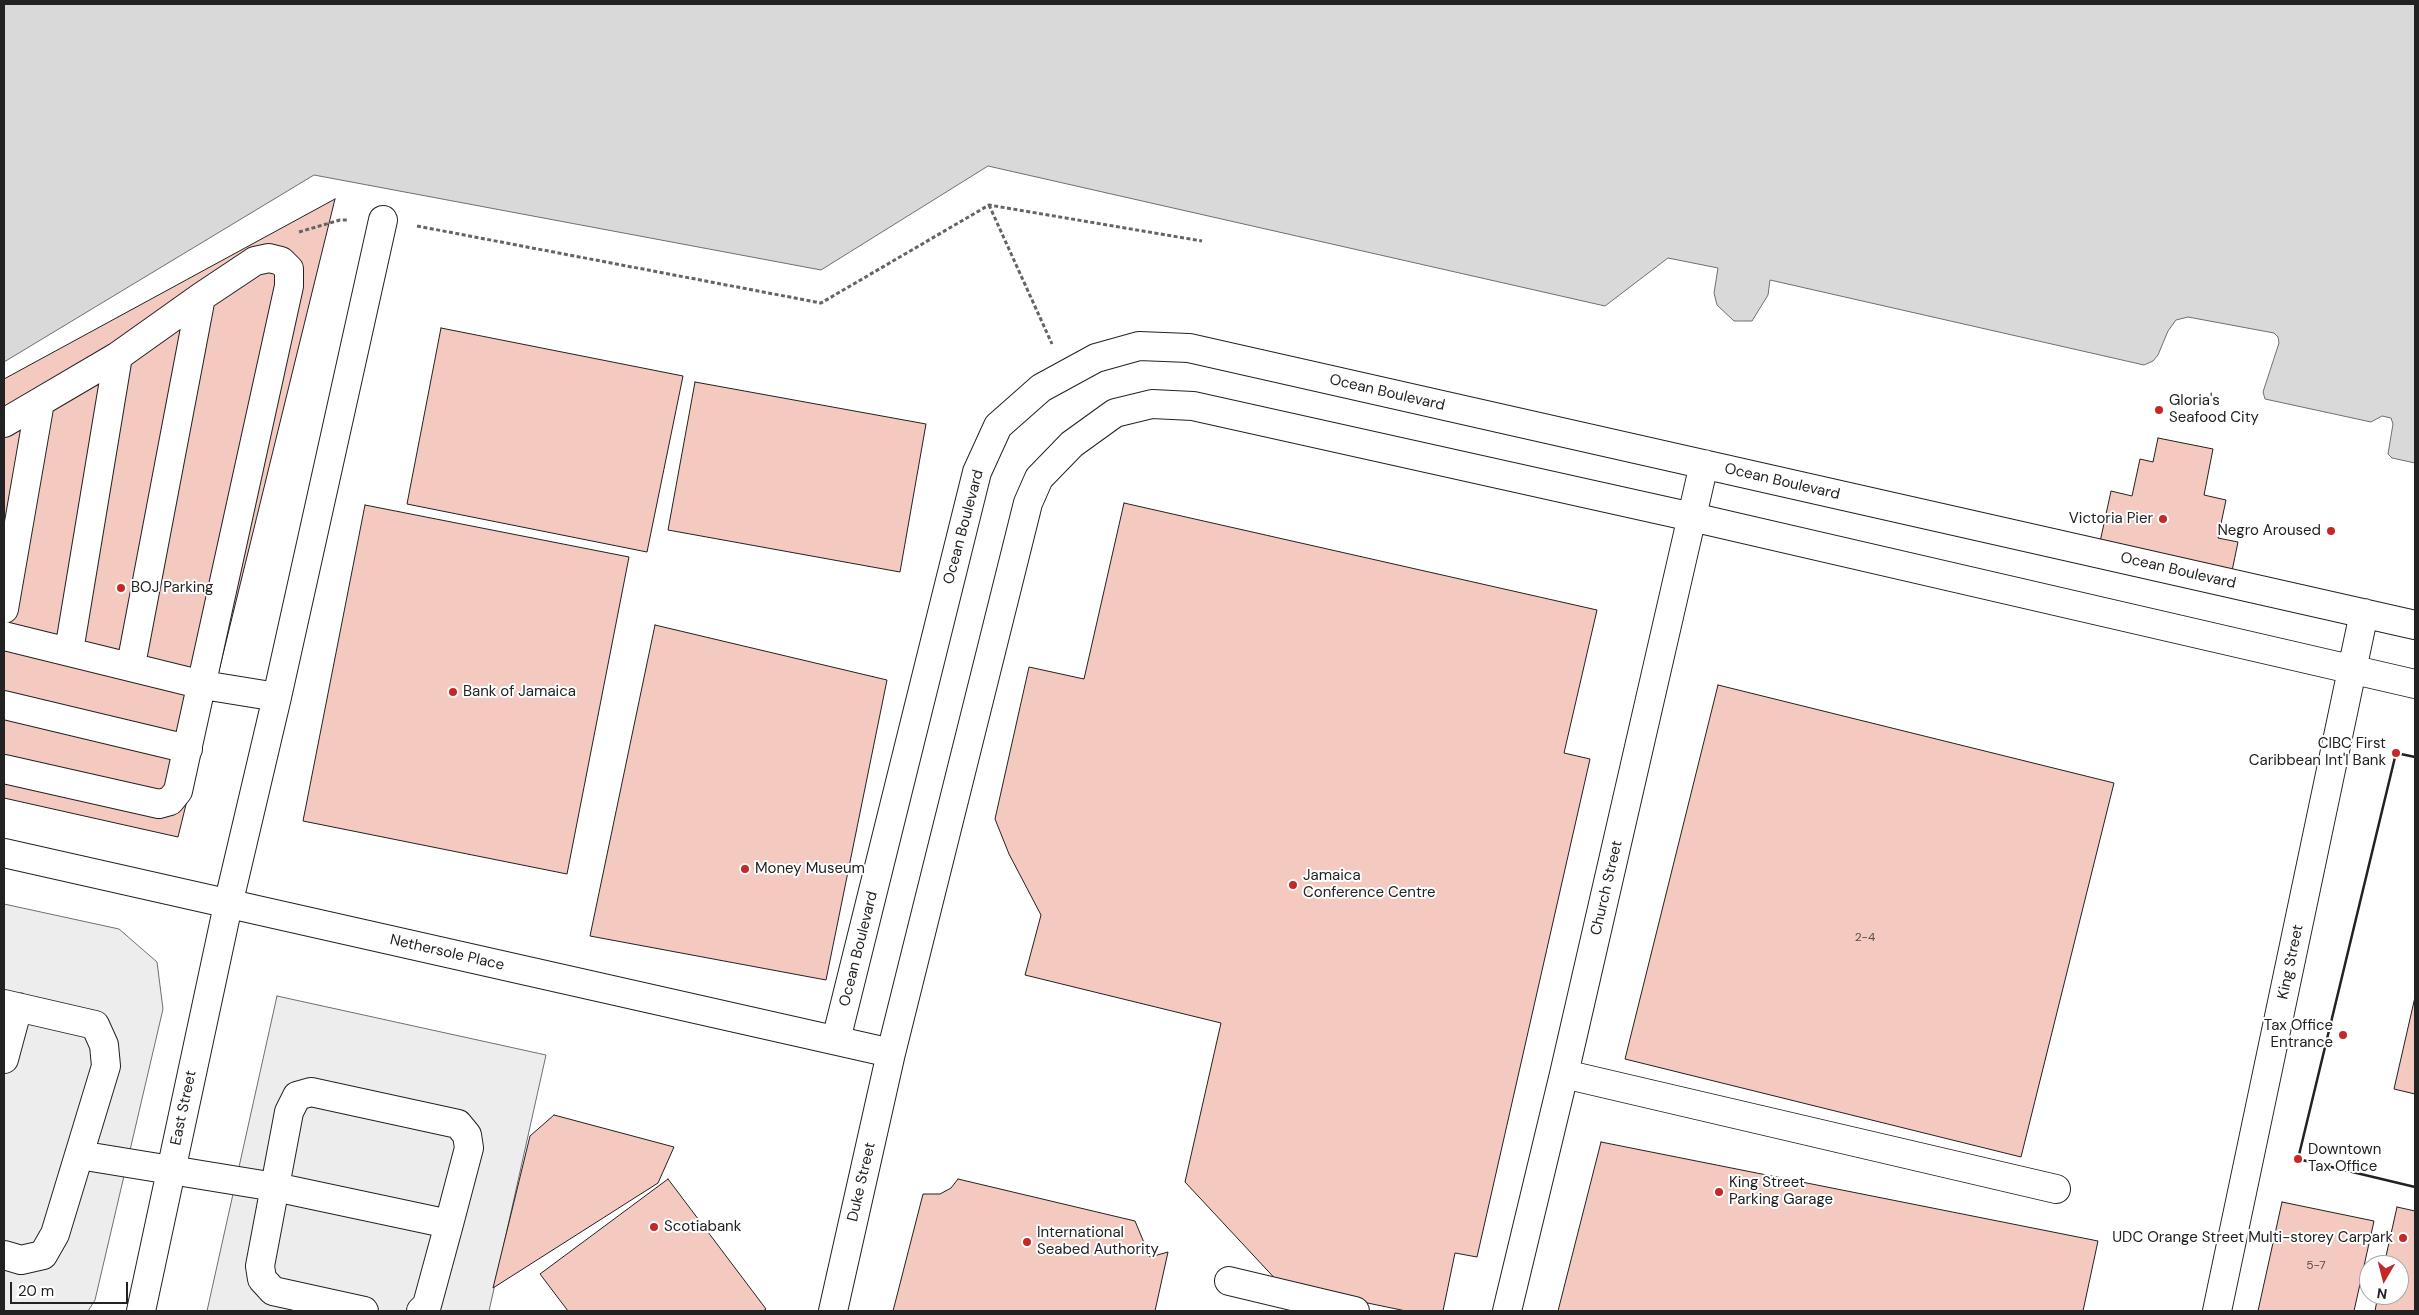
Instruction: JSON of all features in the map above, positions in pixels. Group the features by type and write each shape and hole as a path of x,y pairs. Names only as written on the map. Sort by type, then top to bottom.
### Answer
{"street":[{"name":"East Street","path":"141,1311 228,904 277,697 383,220"},
{"path":"4,423 118,356 255,261 269,258 281,261 289,269 289,286 203,685 178,791 170,801 159,804 4,769"},
{"path":"131,665 201,297"},
{"name":"Ocean Boulevard","path":"836,1040 977,472 998,426 1041,388 1096,358 1139,346 1189,348 2415,625"},
{"path":"69,651 118,356"},
{"path":"4,609 40,402"},
{"path":"891,1053 1028,503 1039,478 1072,444 1115,413 1152,404 1193,406 1692,517 2415,684"},
{"name":"Church Street","path":"1507,1311 1564,1074 1704,464"},
{"name":"King Street","path":"2217,1311 2364,613"},
{"path":"4,636 131,665 203,685 277,697"},
{"path":"4,705 188,748"},
{"name":"Nethersole Place","path":"4,853 891,1053"},
{"path":"4,1059 11,1005 95,1025 104,1045 106,1066 54,1234 43,1255 21,1260 4,1255"},
{"name":"Duke Street","path":"833,1311 891,1053"},
{"path":"1564,1074 2056,1189"},
{"path":"364,1311 273,1291 262,1279 260,1266 289,1112 297,1096 311,1092 458,1124 467,1135 469,1148 449,1224 427,1305 420,1311"},
{"path":"79,1155 274,1188 449,1224"},
{"path":"1229,1281 1286,1303 1355,1311"}],"path":[{"path":"989,205 1066,374"},
{"path":"297,232 340,220 383,220 820,302 989,205 1202,241"}],"shaded area":[{"path":"4,4 2415,4 2415,463 2392,458 2388,454 2393,424 2391,418 2382,416 2371,422 2265,399 2263,392 2279,343 2278,337 2274,333 2188,317 2176,320 2168,331 2158,355 2153,361 2144,365 1770,280 1768,295 1752,321 1734,321 1717,305 1714,293 1718,268 1668,258 1605,306 988,166 821,270 314,175 4,362"},
{"path":"4,904 119,929 157,962 163,1009 95,1300 88,1311 4,1311"},
{"path":"277,996 546,1055 489,1311 207,1311"}],"building":[{"name":"BOJ Parking","path":"335,199 178,837 4,798 4,379"},
{"path":"441,328 683,376 647,552 407,504"},
{"path":"695,382 926,424 900,572 668,530"},
{"name":"Victoria Pier","path":"2158,438 2213,449 2204,495 2226,500 2218,538 2238,542 2232,571 2100,542 2111,491 2132,496 2140,459 2153,462"},
{"name":"Jamaica Conference Centre","path":"1124,503 1597,610 1564,753 1590,759 1477,1257 1455,1253 1443,1311 1406,1311 1281,1285 1185,1182 1221,1023 1025,975 1041,915 1009,854 995,819 1029,667 1084,679"},
{"path":"365,505 629,557 567,874 303,821"},
{"path":"655,625 887,680 826,980 590,936"},
{"path":"1718,685 2114,783 2021,1157 1625,1059"},
{"path":"2415,997 2415,1094 2394,1089"},
{"path":"554,1115 674,1147 658,1183 493,1288 530,1136"},
{"name":"King Street Parking Garage","path":"1601,1142 2098,1241 2083,1311 1558,1311"},
{"name":"Scotiabank","path":"668,1179 766,1309 763,1311 568,1311 540,1274"},
{"name":"International Seabed Authority","path":"958,1179 1135,1221 1150,1257 1168,1252 1155,1311 893,1311 923,1194 940,1194 951,1188"},
{"path":"2282,1202 2374,1221 2366,1255 2359,1255 2359,1288 2354,1311 2258,1311"},
{"name":"UDC Orange Street Multi-storey Carpark","path":"2397,1207 2415,1211 2415,1311 2375,1311 2376,1305 2409,1305 2409,1255 2386,1255"}],"wall":[{"path":"2415,757 2396,753 2298,1159 2415,1187"}],"place":[{"name":"Gloria's Seafood City","path":"2159,410"},
{"name":"Victoria Pier","path":"2163,519"},
{"name":"Negro Aroused","path":"2331,531"},
{"name":"BOJ Parking","path":"121,588"},
{"name":"Bank of Jamaica","path":"453,692"},
{"name":"CIBC First Caribbean Int'l Bank","path":"2396,753"},
{"name":"Money Museum","path":"745,869"},
{"name":"Jamaica Conference Centre","path":"1293,885"},
{"name":"Tax Office Entrance","path":"2343,1035"},
{"name":"Downtown Tax Office","path":"2298,1159"},
{"name":"King Street Parking Garage","path":"1719,1192"},
{"name":"Scotiabank","path":"654,1227"},
{"name":"UDC Orange Street Multi-storey Carpark","path":"2403,1238"},
{"name":"International Seabed Authority","path":"1027,1242"}]}
